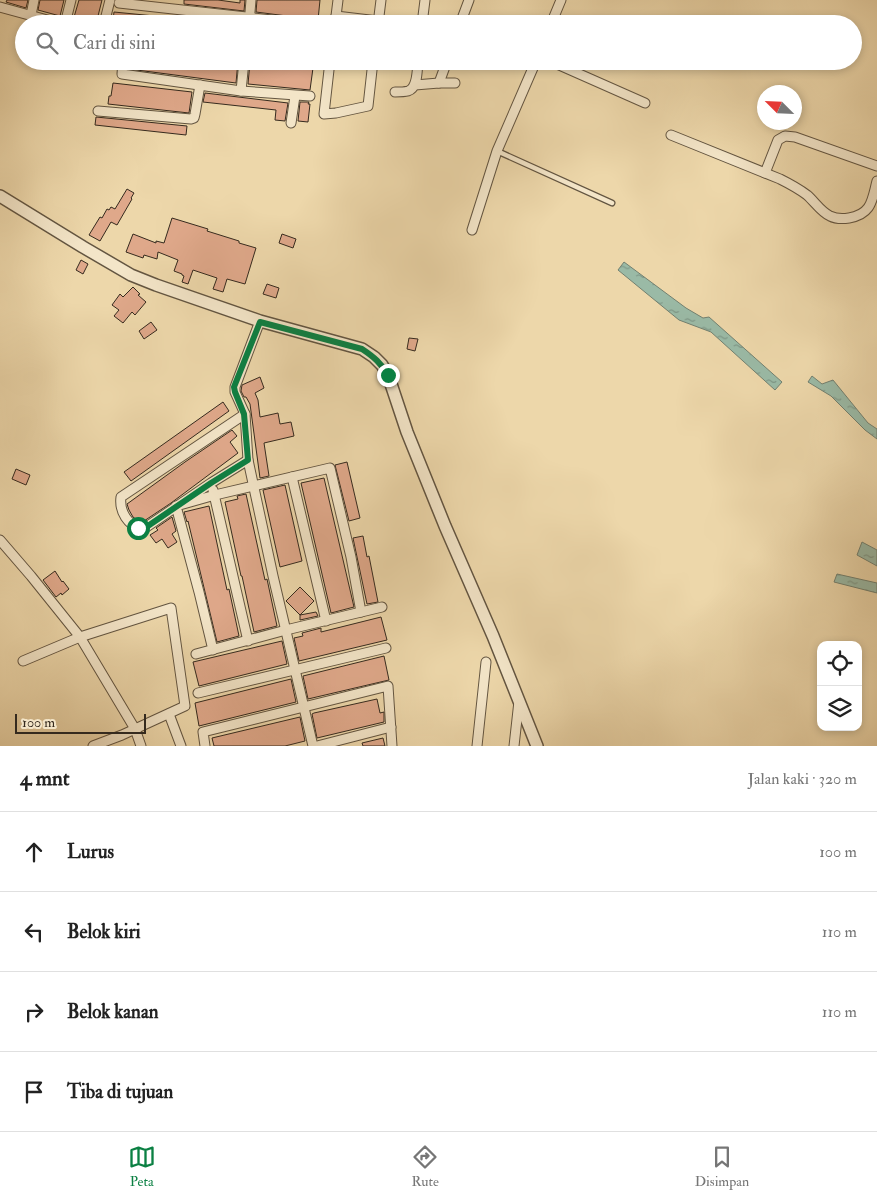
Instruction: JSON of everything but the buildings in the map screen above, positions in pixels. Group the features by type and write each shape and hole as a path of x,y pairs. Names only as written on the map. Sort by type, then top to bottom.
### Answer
{"street":[{"path":"0,7 30,15 34,0"},
{"path":"66,15 71,0"},
{"path":"250,15 251,0"},
{"path":"336,15 338,0"},
{"path":"379,15 381,0"},
{"path":"423,15 425,0"},
{"path":"463,15 469,0"},
{"path":"555,15 561,0"},
{"path":"108,15 114,2 206,15"},
{"path":"122,70 122,74 241,91 310,96"},
{"path":"241,91 243,70"},
{"path":"329,70 324,114 368,106 372,70"},
{"path":"415,85 417,70"},
{"path":"439,83 444,70"},
{"path":"472,230 496,151 532,70"},
{"path":"570,70 645,103"},
{"path":"395,92 407,92 415,85 455,83"},
{"path":"98,111 191,119 194,118 200,85"},
{"path":"291,123 295,96"},
{"path":"671,135 780,179 795,187 825,212 837,218 858,216 865,212 871,206 877,181"},
{"path":"765,173 778,140 784,136 877,166"},
{"path":"0,196 131,275 260,322 362,349 382,365 388,375 407,432 445,526 493,636 537,746"},
{"path":"260,322 234,387 244,414 248,460 295,670 315,746 391,727"},
{"path":"244,414 122,497 120,504 122,512 134,526 142,530 248,460"},
{"path":"176,506 330,468 351,557 361,612"},
{"path":"292,477 326,621"},
{"path":"211,483 248,641"},
{"path":"176,506 213,650"},
{"path":"0,540 80,637 135,729 141,746"},
{"path":"23,661 80,637 171,608 185,706 93,746"},
{"path":"196,654 286,630 382,608"},
{"path":"198,693 386,648"},
{"path":"477,746 486,662"},
{"path":"205,746 202,732 388,686 392,746"},
{"path":"514,746 519,701"},
{"path":"169,714 181,746"}],"lane":[{"path":"496,151 612,203"}],"water":[{"path":"624,262 686,308 703,318 709,317 782,382 775,390 711,332 679,320 618,270"},
{"path":"812,376 822,384 833,380 868,423 877,429 877,439 865,430 831,396 808,382"},
{"path":"862,542 877,550 877,566 857,555"},
{"path":"837,574 877,583 877,593 834,582"}],"route":[{"path":"138,528 142,530 248,460 244,414 234,387 260,322 362,349 374,357 388,375"}]}
